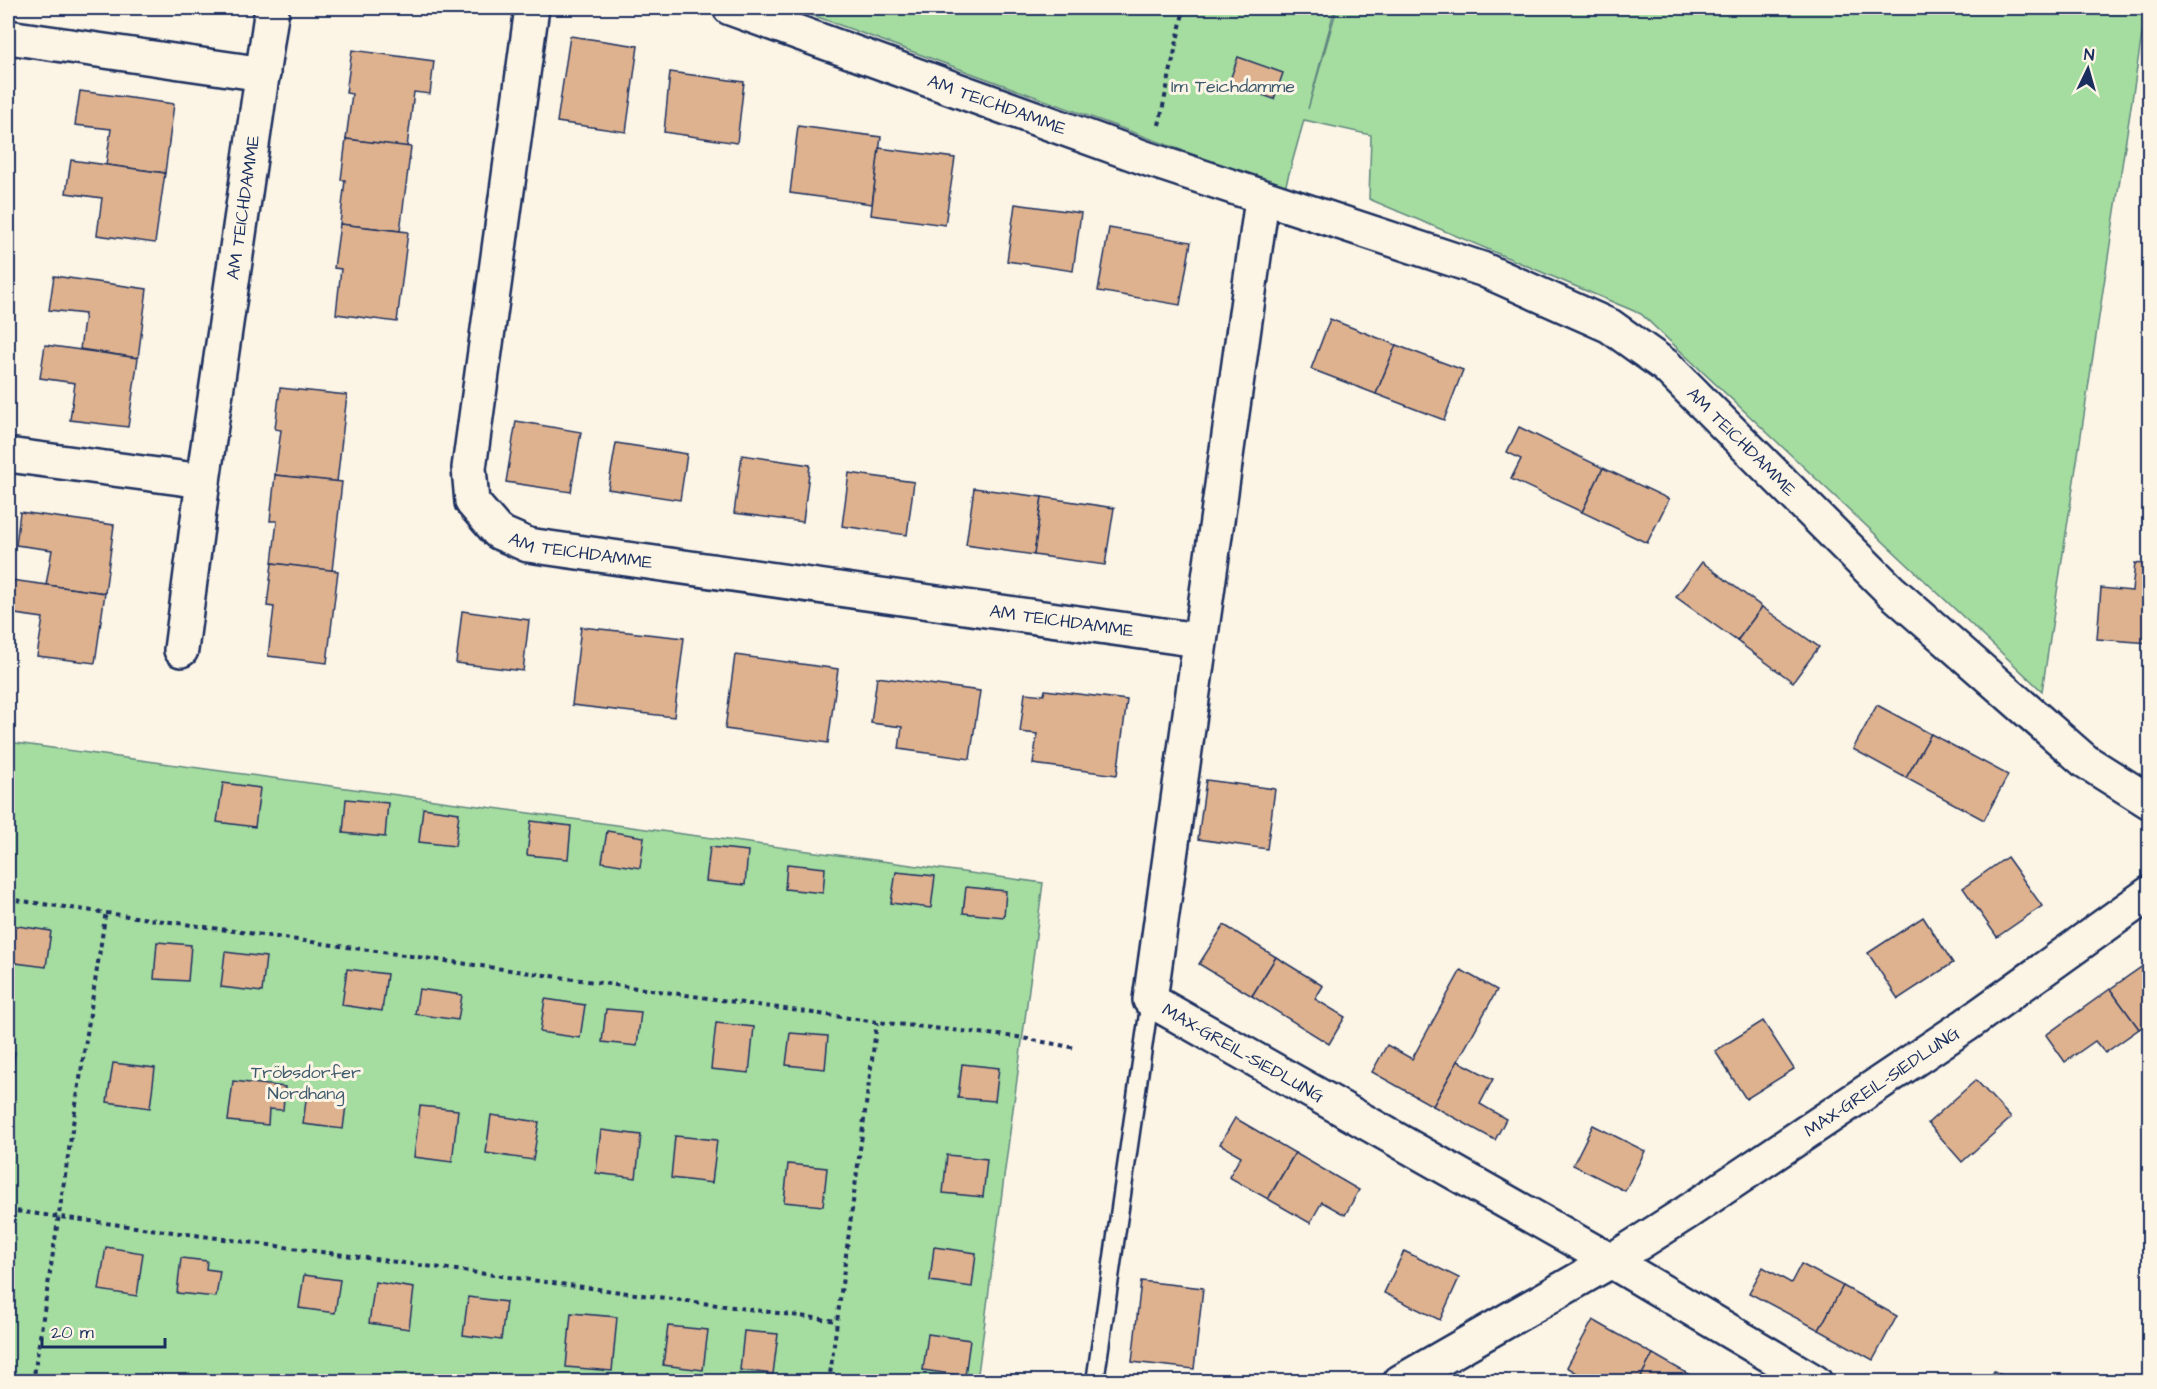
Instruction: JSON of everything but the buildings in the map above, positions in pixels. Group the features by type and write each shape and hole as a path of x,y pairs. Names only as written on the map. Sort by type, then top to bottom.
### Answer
{"street":[{"name":"AM TEICHDAMME","path":"182,650 203,481 272,8"},
{"name":"AM TEICHDAMME","path":"532,8 469,468 472,502 498,532 528,544 1198,639"},
{"name":"AM TEICHDAMME","path":"730,8 1263,199 1482,270 1610,326 1666,366 1898,597 2085,761 2150,802"},
{"path":"8,37 262,75"},
{"path":"1150,1000 1198,639 1263,199"},
{"path":"8,455 203,481"},
{"name":"MAX-GREIL-SIEDLUNG","path":"1400,1382 1611,1261 1956,1031 2150,893"},
{"name":"MAX-GREIL-SIEDLUNG","path":"1150,1000 1611,1261 1815,1382"}],"lane":[{"name":"MAX-GREIL-SIEDLUNG","path":"1095,1382 1150,1000"}],"path":[{"path":"1161,118 1184,8"},
{"path":"8,898 877,1022 1017,1037 1076,1048"},
{"path":"33,1382 106,911"},
{"path":"829,1382 877,1022"},
{"path":"8,1210 837,1321"}],"green space":[{"name":"Im Teichdamme","path":"793,8 1335,8 1308,109 1337,8 2146,8 2042,691 1641,314 1369,199 1371,135 1304,120 1285,188"},
{"name":"Tröbsdorfer Nordhang","path":"8,742 1043,883 977,1381 8,1382"}]}
